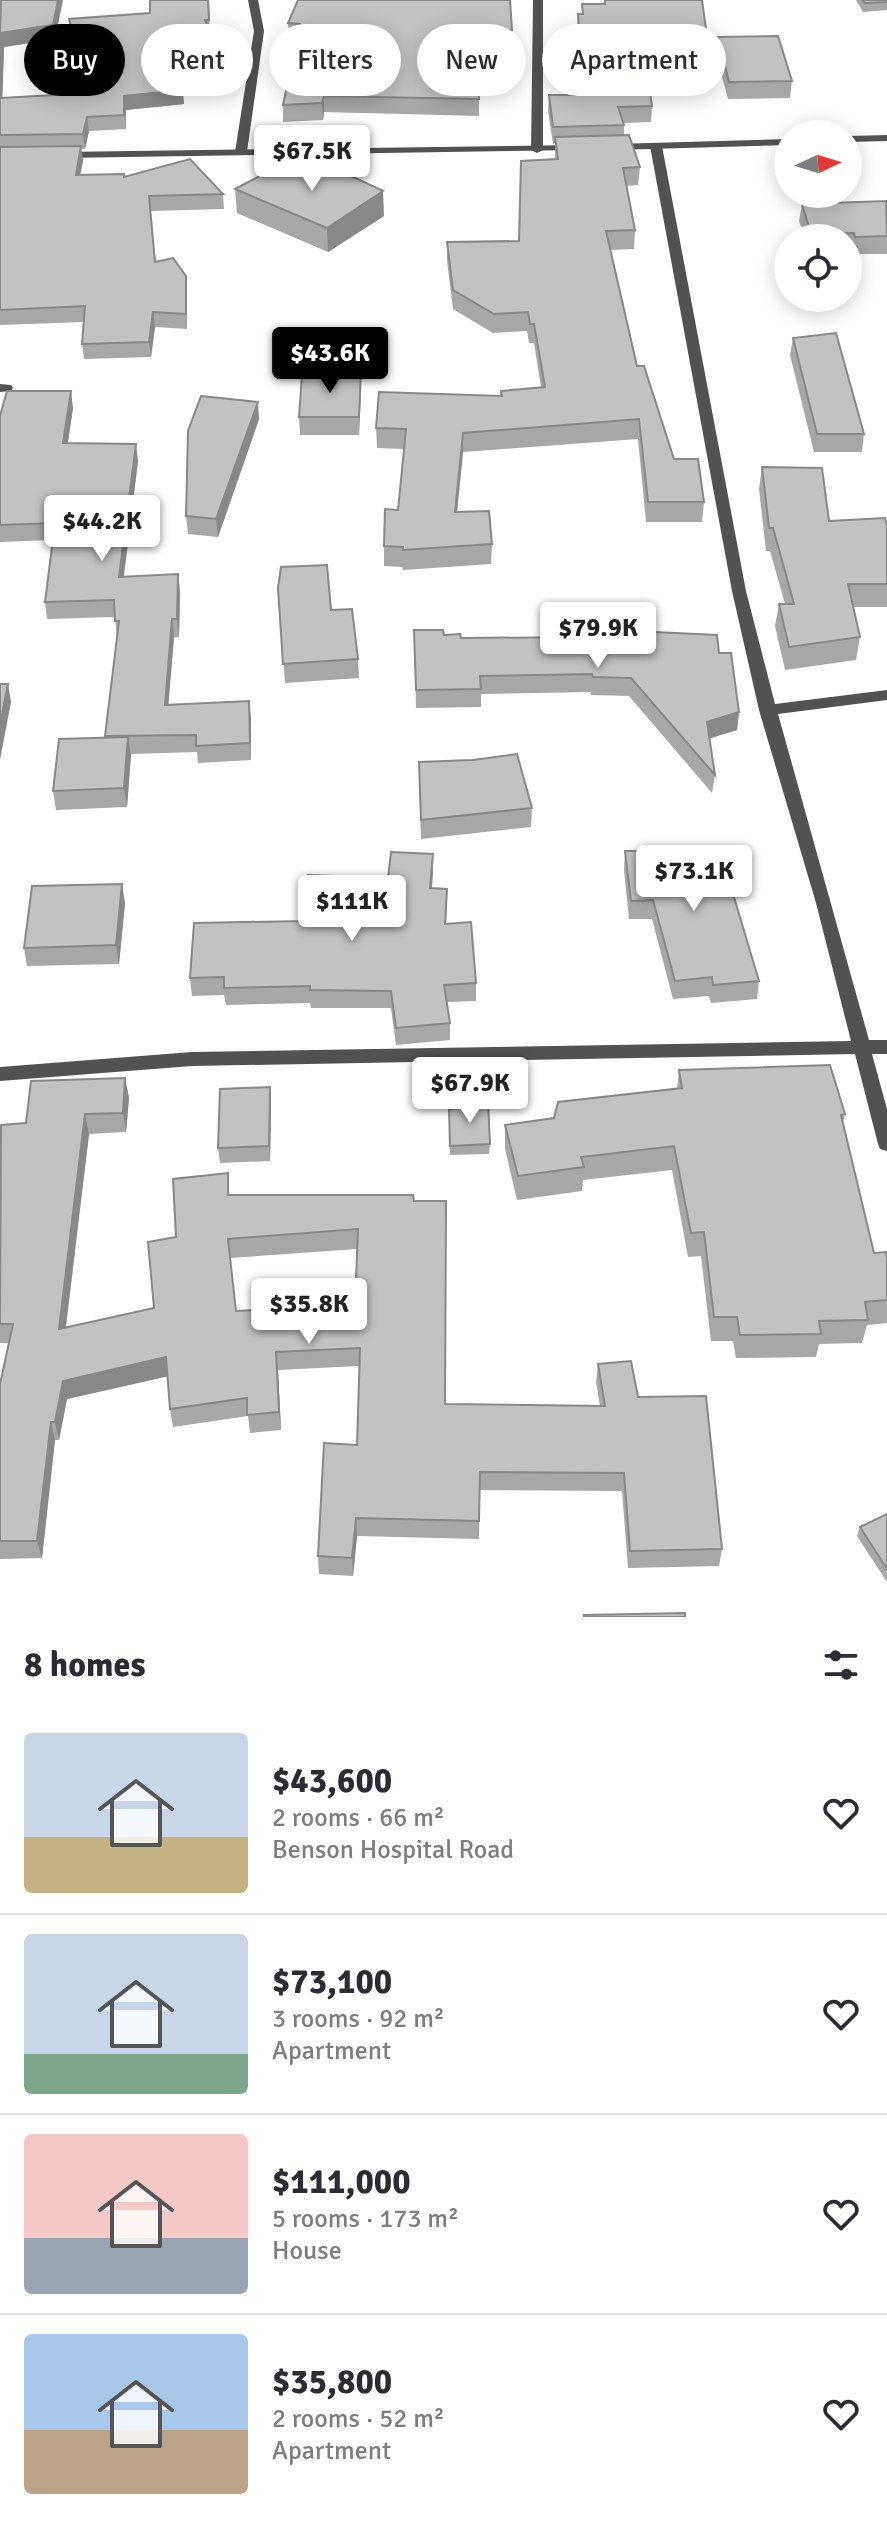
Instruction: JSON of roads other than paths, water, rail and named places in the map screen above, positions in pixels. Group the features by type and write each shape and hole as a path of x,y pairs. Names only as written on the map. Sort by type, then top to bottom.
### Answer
{"street":[{"path":"241,152 259,31 253,0"},
{"path":"537,150 538,0"},
{"path":"862,139 887,138"},
{"path":"597,148 774,142"},
{"path":"656,146 739,591 767,710 824,903 887,1144"},
{"path":"45,155 582,148"},
{"path":"767,710 887,695"},
{"path":"0,1074 192,1059 887,1047"}]}
